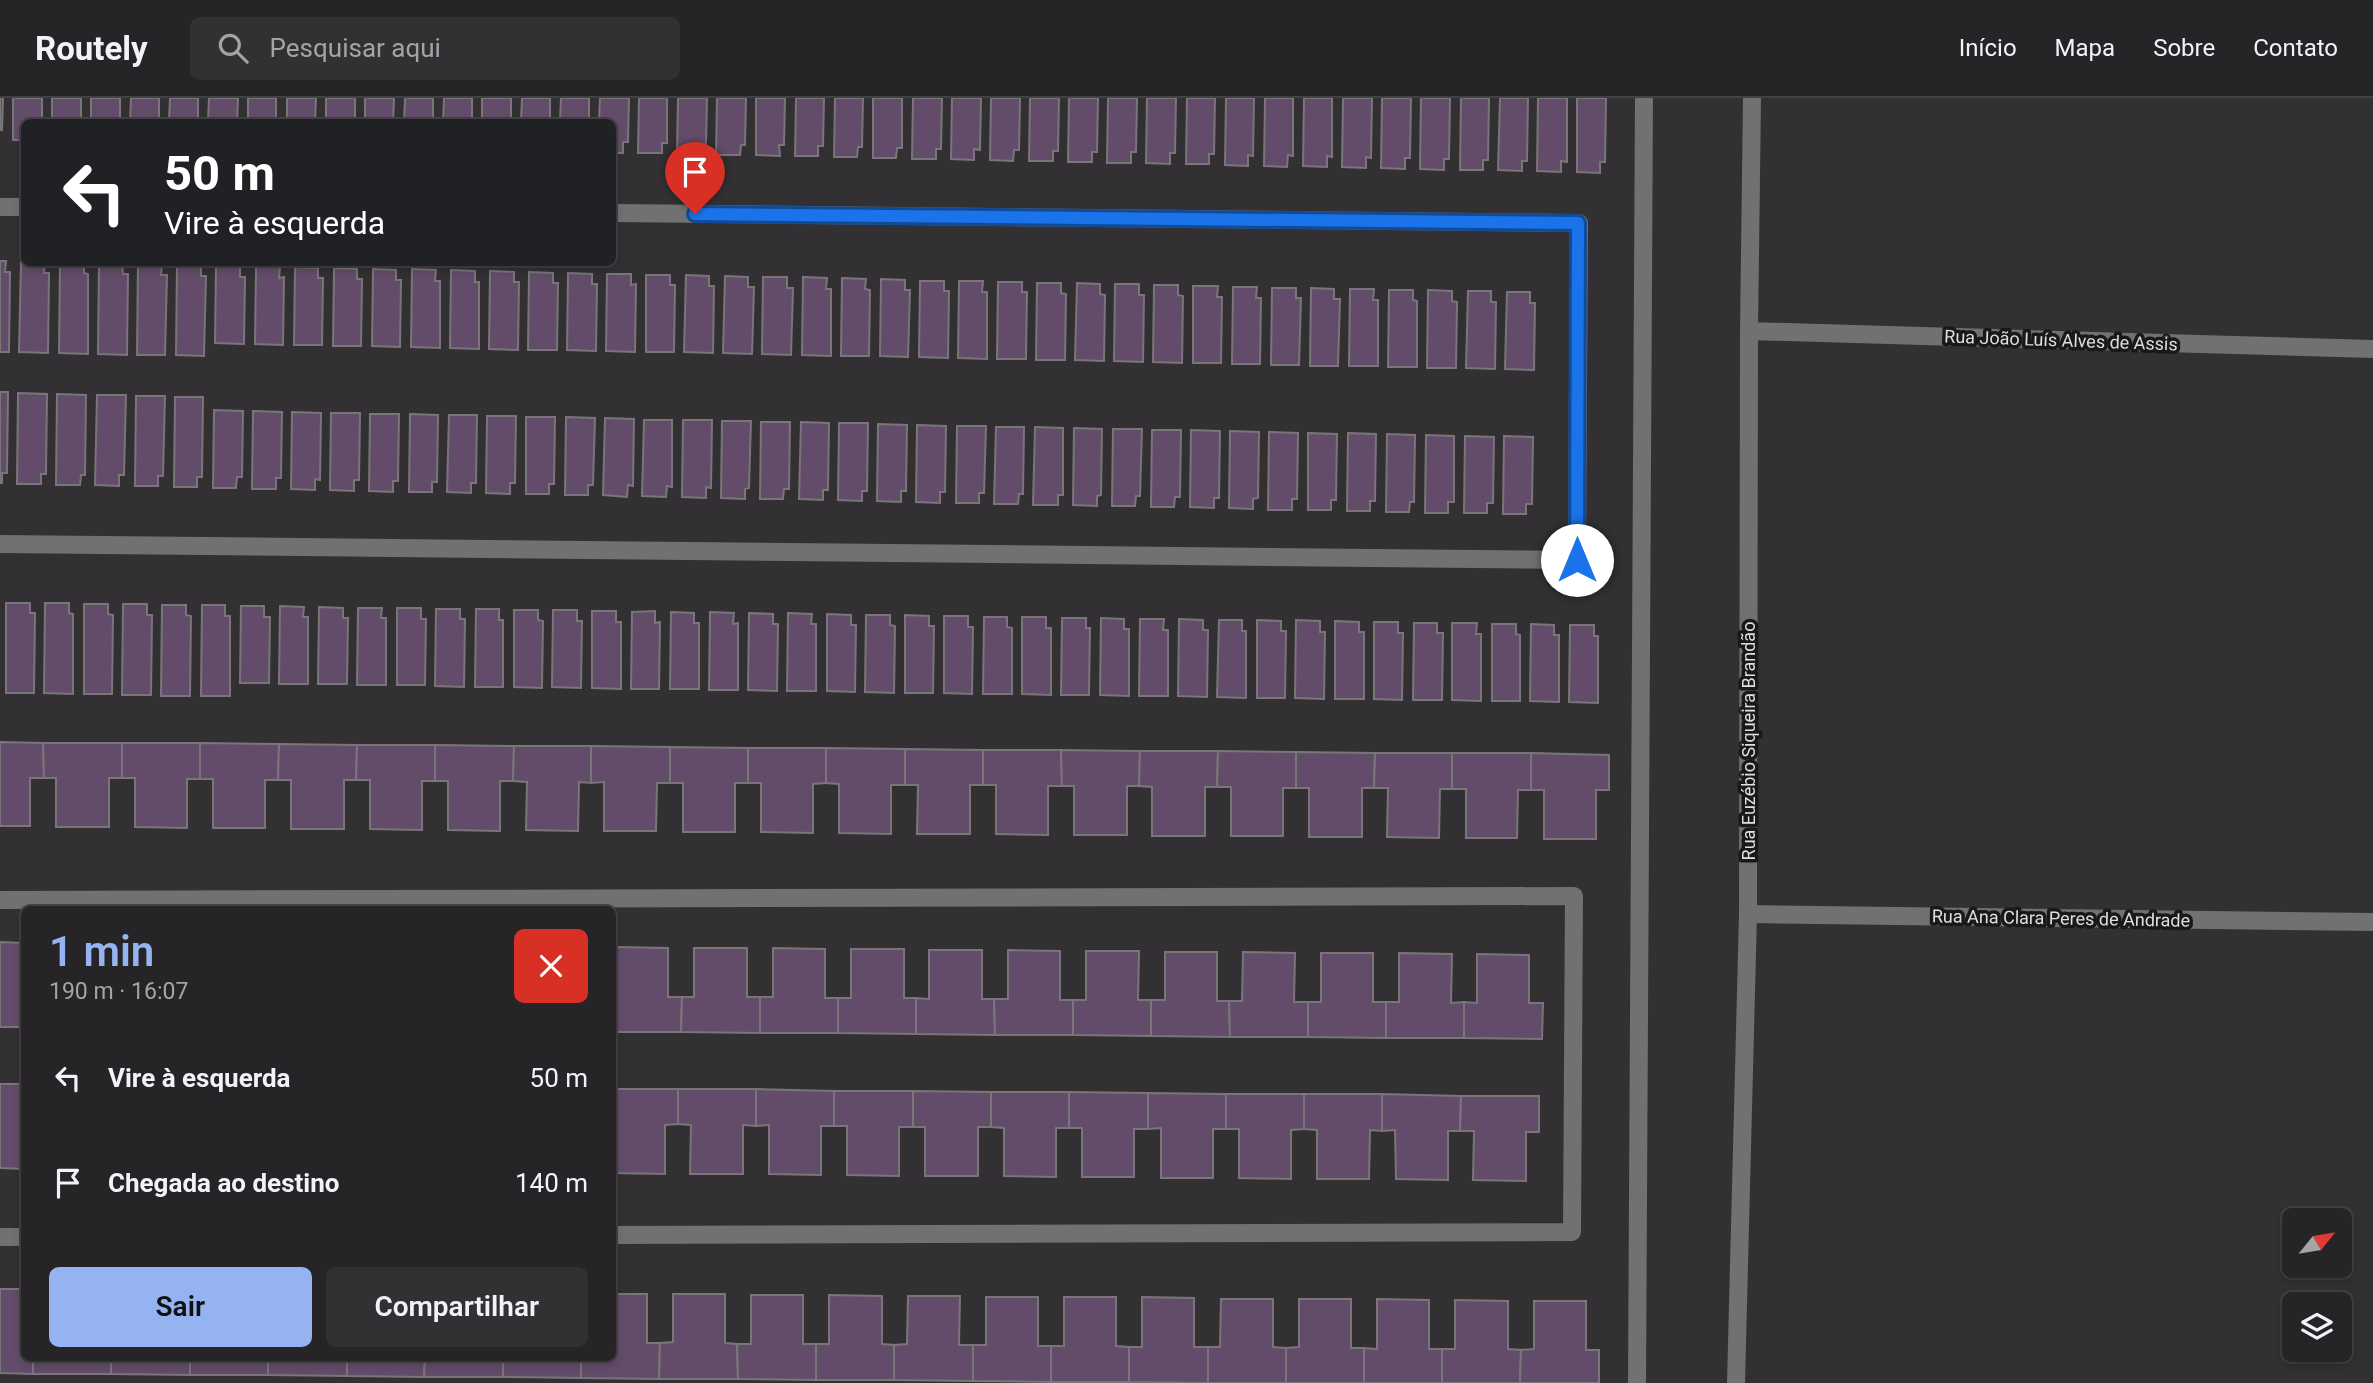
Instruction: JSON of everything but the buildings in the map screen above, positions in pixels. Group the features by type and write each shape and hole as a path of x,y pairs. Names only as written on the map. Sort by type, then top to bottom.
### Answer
{"street":[{"path":"1637,1383 1644,98"},
{"name":"Rua Euzébio Siqueira Brandão","path":"1736,1383 1748,914 1752,98"},
{"path":"0,207 21,207"},
{"path":"0,544 1577,560 1578,223 616,213"},
{"name":"Rua João Luís Alves de Assis","path":"1749,331 2373,349"},
{"path":"0,900 1574,896 1572,1232 616,1235"},
{"name":"Rua Ana Clara Peres de Andrade","path":"1748,914 2373,922"},
{"path":"0,1237 21,1237"}],"route":[{"path":"695,214 1578,223 1577,560"}]}
